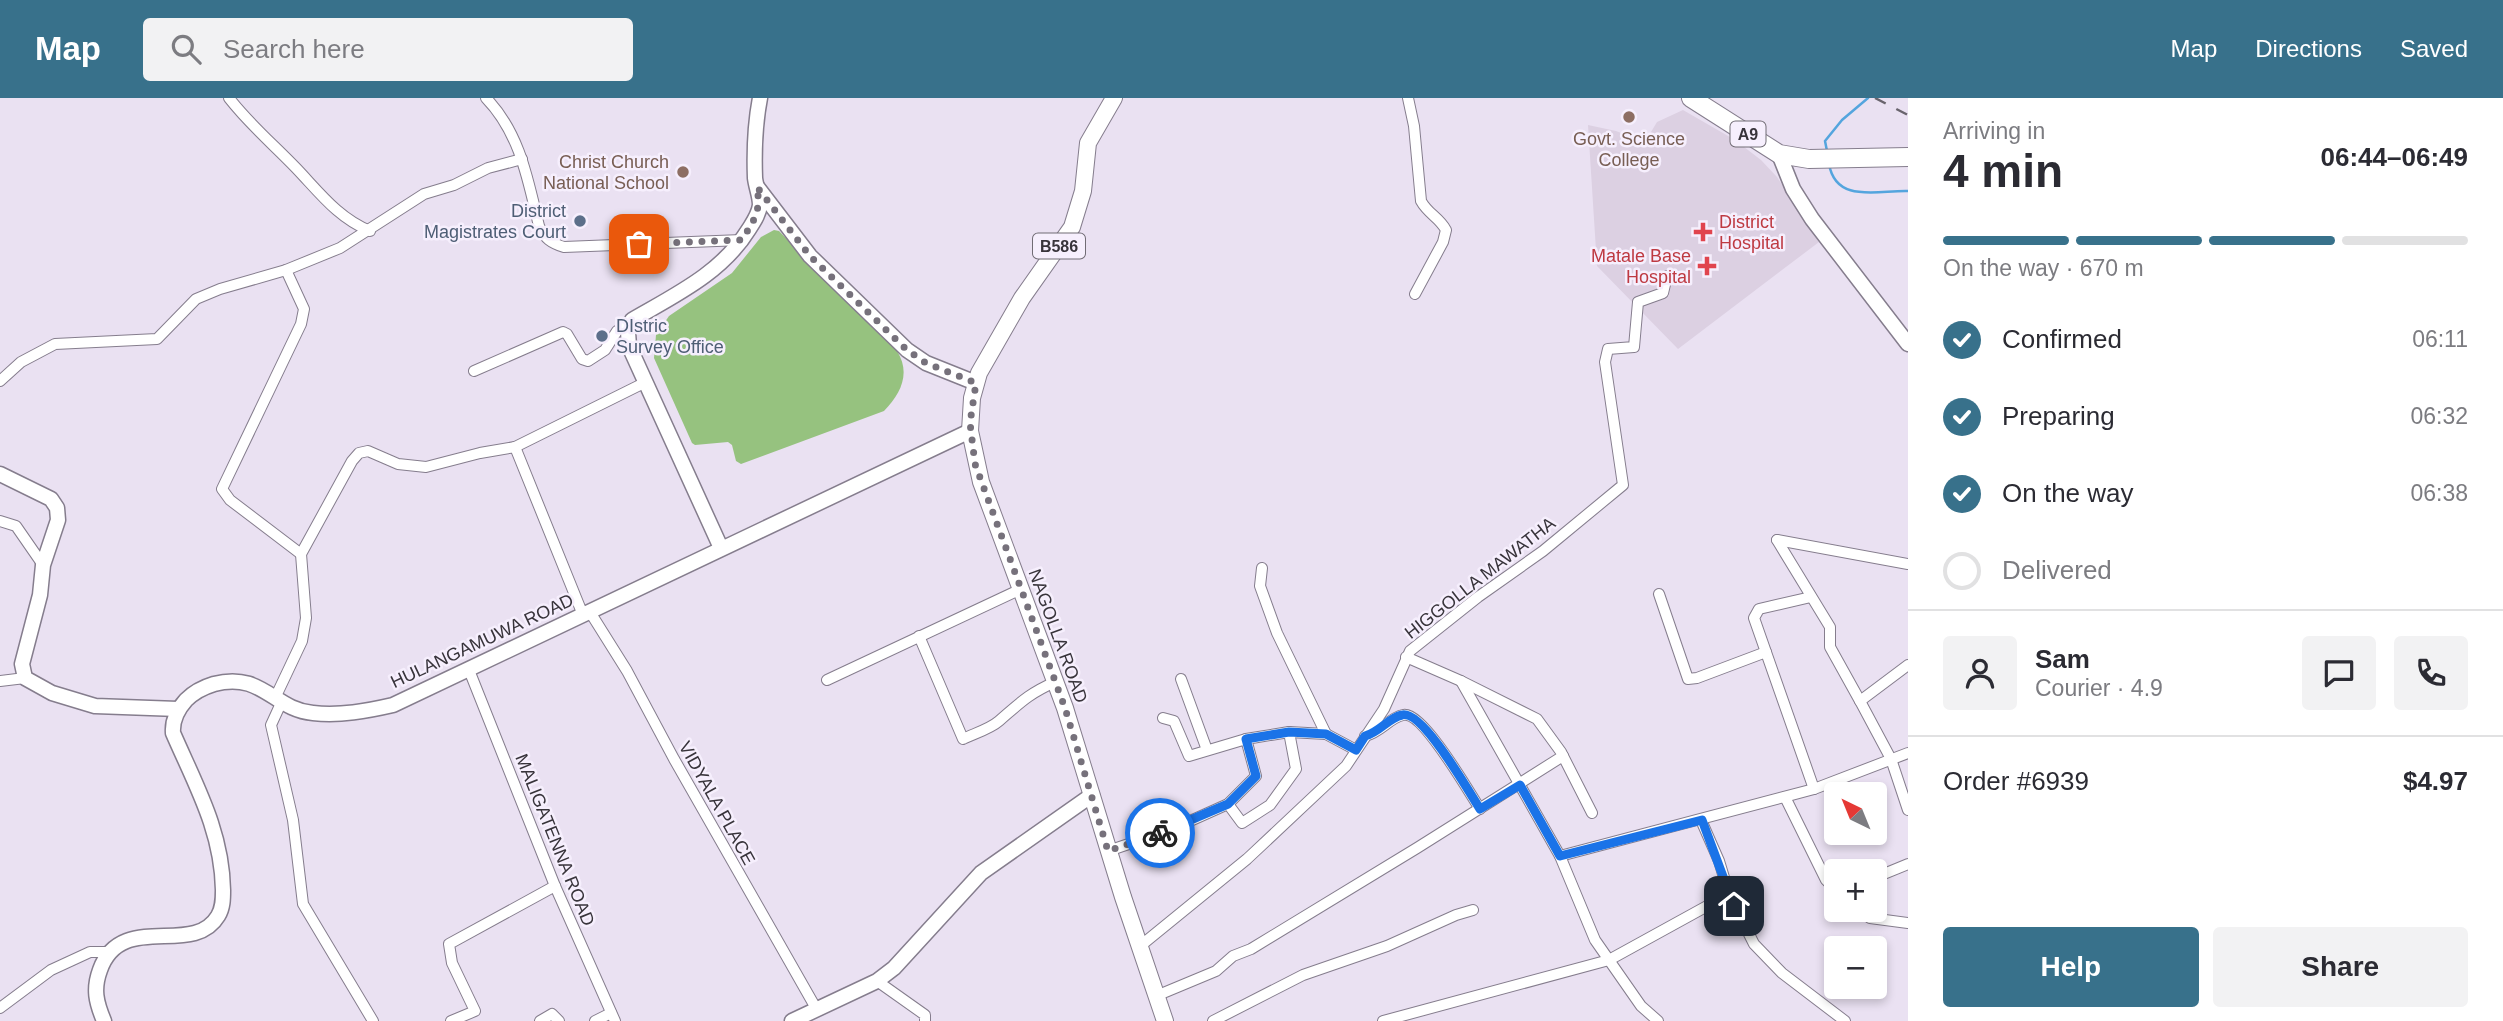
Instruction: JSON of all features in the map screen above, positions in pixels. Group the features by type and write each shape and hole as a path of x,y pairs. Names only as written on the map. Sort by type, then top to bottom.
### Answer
{"highway":[{"name":"A9","path":"1691,98 1779,154 1809,159 1908,158"}],"main road":[{"name":"B586","path":"976,383 1000,333 1072,227 1081,200 1088,143 1114,98"},
{"name":"NAGOLLA ROAD","path":"976,383 970,411 970,431 981,482 1055,681 1165,1021"}],"street":[{"path":"229,98 249,124 295,167 340,215 370,231"},
{"path":"486,98 501,113 522,159 539,226 551,243 564,247 742,240"},
{"path":"474,371 563,332 567,334 582,359 588,361 605,350 617,331 700,280 723,260 742,240 758,213 760,204 757,187 756,122 760,98"},
{"path":"1408,98 1414,126 1422,201 1427,212 1440,220 1446,230 1443,242 1415,294"},
{"path":"1779,154 1793,189 1812,219 1908,344"},
{"path":"0,381 21,362 55,344 157,339 196,299 220,289 258,280 340,248 424,194 454,185 488,168 522,159"},
{"path":"757,187 810,256 907,350 926,363 976,383"},
{"path":"286,270 304,309 301,324 222,489 230,500 301,554"},
{"name":"HIGGOLLA MAWATHA","path":"1139,947 1247,859 1346,766 1384,709 1406,657 1478,597 1543,551 1623,485 1605,362 1608,349 1634,348 1639,302 1663,293 1667,276"},
{"path":"632,320 628,332 629,346 721,548"},
{"path":"373,1021 303,904 293,820 271,726 302,641 306,618 301,554 359,453 368,451 398,464 426,467 515,447 646,382"},
{"name":"HULANGAMUWA ROAD","path":"178,709 192,694 209,685 226,681 250,682 300,710 313,713 359,712 393,705 970,431"},
{"name":"VIDYALA PLACE","path":"515,447 586,614 628,671 681,771 817,1010"},
{"path":"0,474 51,499 57,508 58,520 43,565 40,595 22,664 25,678"},
{"path":"0,521 16,526 43,565"},
{"path":"1908,564 1777,540 1829,627 1830,647 1891,759 1908,810"},
{"path":"1262,568 1260,586 1277,633 1326,734"},
{"path":"827,680 1021,589"},
{"path":"1659,594 1688,678 1697,678 1766,652"},
{"path":"1811,597 1759,609 1754,618 1814,789"},
{"path":"919,636 962,739 999,722 1004,714 1031,693 1055,681"},
{"path":"1406,657 1537,719 1563,756 1592,813"},
{"path":"1860,701 1908,665"},
{"name":"MALIGATENNA ROAD","path":"469,670 555,886 613,1017"},
{"path":"0,681 25,678 52,693 95,706 178,709 172,724 173,733 214,826 222,864 223,904 218,916 199,931 177,936 141,936 121,943 111,952 102,963 96,980 95,999 104,1021"},
{"path":"1181,679 1207,750"},
{"path":"1461,681 1560,856 1595,940 1641,1006 1658,1021"},
{"path":"1365,736 1376,733 1400,716 1409,714 1416,718 1433,737 1480,809"},
{"path":"1163,718 1174,721 1189,755 1246,739 1289,732 1326,734 1356,750"},
{"path":"1228,804 1242,823 1270,804 1296,769 1289,732"},
{"path":"1108,851 1170,830 1228,804 1256,776 1246,739"},
{"path":"1560,856 1814,789 1908,753"},
{"path":"1156,996 1216,971 1233,956 1251,949 1563,756"},
{"path":"792,1021 877,981 894,968 981,873 1092,795"},
{"path":"1785,797 1824,876"},
{"path":"1702,820 1729,894 1754,944 1782,973 1845,1021"},
{"path":"1887,873 1908,864"},
{"path":"451,1021 475,1011 452,963 449,944 555,886"},
{"path":"1383,1021 1609,960 1729,894"},
{"path":"1213,1021 1303,975 1387,946 1473,910"},
{"path":"1887,920 1908,923"},
{"path":"0,1009 51,970 90,952 111,952"},
{"path":"877,981 925,1015 925,1021"},
{"path":"540,1021 552,1014 559,1021"},
{"path":"595,1021 613,1017"}],"shaded area":[{"name":"District Hospital","path":"1683,110 1735,140 1761,160 1777,177 1819,242 1678,349 1597,266 1588,125 1616,131 1645,142 1657,122"}],"green space":[{"path":"774,230 779,231 897,351 904,375 895,398 884,411 741,464 736,461 732,445 728,442 692,443 654,358 656,335 669,316 732,273 761,237"}],"waterway":[{"path":"1827,151 1825,141 1842,120 1868,98"},
{"path":"1829,164 1833,177 1849,190 1872,193 1908,191"}],"railway":[{"path":"1875,98 1908,115"}],"way so far":[{"path":"639,244 742,240 758,213 760,204 757,187 810,256 907,350 926,363 976,383 970,411 975,464 1065,708 1108,851 1160,833"}],"place":[{"name":"Govt. Science College","path":"1629,117"},
{"name":"Christ Church National School","path":"683,172"},
{"name":"District Magistrates Court","path":"580,221"},
{"name":"District Hospital","path":"1703,232"},
{"name":"Matale Base Hospital","path":"1707,266"},
{"name":"DIstric Survey Office","path":"602,336"}],"route":[{"path":"1160,833 1228,804 1256,776 1246,739 1289,732 1326,734 1356,750 1365,736 1376,733 1392,720 1409,714 1433,737 1480,809 1520,785 1560,856 1702,820 1734,906"}]}
